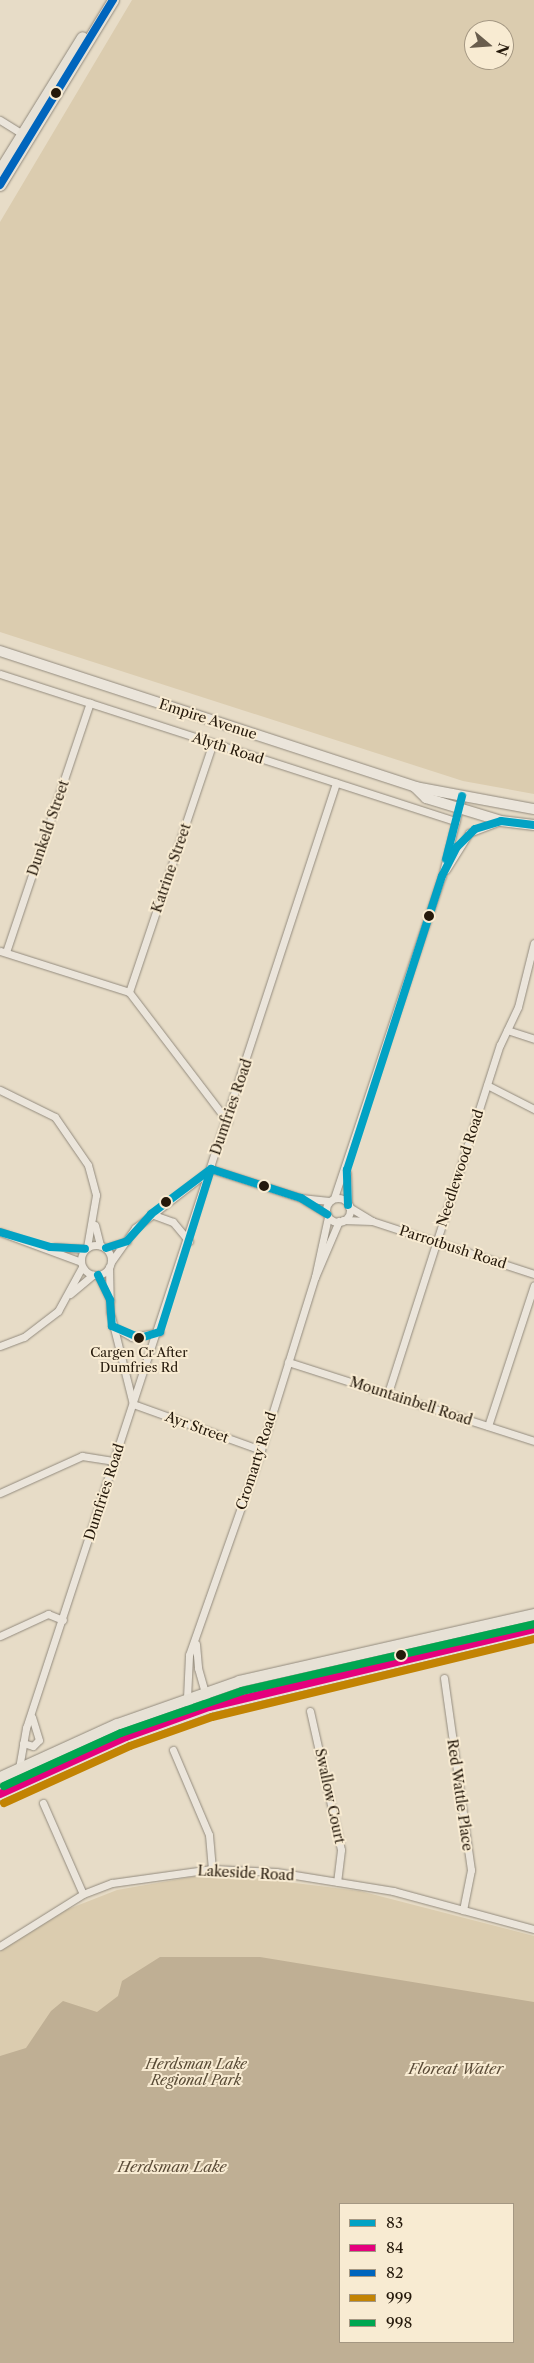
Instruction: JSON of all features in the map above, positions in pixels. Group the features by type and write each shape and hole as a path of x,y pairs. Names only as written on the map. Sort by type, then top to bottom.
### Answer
{"main road":[{"path":"0,185 104,0"},
{"path":"0,170 26,136 113,0"},
{"name":"Empire Avenue","path":"0,652 415,787 534,810"},
{"name":"Empire Avenue","path":"415,787 426,798 501,821 534,825"},
{"path":"0,1777 203,1693 534,1614"},
{"path":"0,1794 192,1712 534,1629"}],"street":[{"path":"0,120 26,136"},
{"name":"Alyth Road","path":"0,674 456,821"},
{"name":"Dunkeld Street","path":"3,952 90,703"},
{"name":"Katrine Street","path":"129,992 213,743"},
{"name":"Dumfries Road","path":"19,1768 23,1743 62,1620 133,1404 160,1332 336,782"},
{"name":"Cromarty Road","path":"192,1712 187,1698 186,1667 196,1643 261,1450 315,1277 332,1200 347,1170 442,876 462,796"},
{"name":"Cromarty Road","path":"442,876 469,833 501,821"},
{"name":"Needlewood Road","path":"388,1394 487,1084 507,1030 518,1007 534,943"},
{"path":"3,952 129,992 228,1122"},
{"path":"507,1030 534,1039"},
{"path":"487,1084 534,1109"},
{"path":"0,1090 54,1118 73,1140 88,1165 96,1195 95,1224 70,1295"},
{"path":"0,1346 43,1325 70,1295 110,1265 151,1214 211,1169 301,1198 332,1200 349,1206"},
{"name":"Cromarty Road","path":"315,1277 349,1206 347,1170"},
{"path":"301,1198 328,1216 341,1221"},
{"name":"Parrotbush Road","path":"349,1206 372,1221 534,1274"},
{"path":"151,1214 173,1222 189,1242"},
{"name":"Parrotbush Road","path":"341,1221 372,1221"},
{"path":"95,1224 110,1265 112,1326 133,1404"},
{"path":"0,1232 50,1247 81,1264 95,1275 110,1300"},
{"path":"50,1247 86,1248 128,1241"},
{"path":"488,1426 534,1285"},
{"path":"112,1326 132,1337 160,1332"},
{"name":"Mountainbell Road","path":"288,1362 534,1441"},
{"name":"Ayr Street","path":"133,1404 261,1450"},
{"path":"0,1493 82,1456 96,1455 114,1461"},
{"path":"0,1636 48,1614 62,1620"},
{"name":"Cromarty Road","path":"196,1643 203,1693 209,1707"},
{"name":"Red Wattle Place","path":"444,1678 471,1870 463,1910"},
{"name":"Swallow Court","path":"310,1711 341,1850 337,1882"},
{"path":"23,1743 33,1746 39,1740 32,1717"},
{"path":"173,1750 209,1835 212,1869"},
{"path":"43,1803 83,1894"},
{"name":"Lakeside Road","path":"0,1946 83,1894 112,1883 212,1869 337,1882 393,1891 534,1930"}],"green space":[{"path":"132,0 534,0 534,794 463,781 0,632 0,222"},
{"name":"Herdsman Lake","path":"214,1873 360,1891 534,1936 534,2363 0,2363 0,1951 66,1910 117,1890"}],"water":[{"name":"Herdsman Lake","path":"160,1957 260,1957 534,2002 534,2363 0,2363 0,2056 26,2048 51,2011 63,2001 97,2012 118,1996 122,1981"}],"transit line":[{"name":"82","path":"0,185 113,0"},
{"name":"83","path":"446,859 462,796"},
{"name":"83","path":"348,1205 347,1170 442,876 457,847 475,829 501,821 534,825"},
{"name":"83","path":"211,1169 301,1198 327,1214"},
{"name":"83","path":"106,1248 127,1241 151,1214 211,1169"},
{"name":"83","path":"160,1332 211,1169"},
{"name":"83","path":"0,1232 50,1247 85,1249"},
{"name":"83","path":"98,1275 110,1300 112,1326 140,1338 160,1332"},
{"name":"998","path":"4,1786 121,1733 242,1691 534,1624"},
{"name":"84","path":"0,1794 126,1737 209,1707 534,1629"},
{"name":"999","path":"4,1803 130,1746 212,1717 534,1639"}],"place":[{"name":"Cargen Cr After Dumfries Rd","path":"139,1338"}],"park label":[{"name":"Herdsman Lake Regional Park","path":"196,2072"}],"water label":[{"name":"Floreat Water","path":"456,2069"}]}
